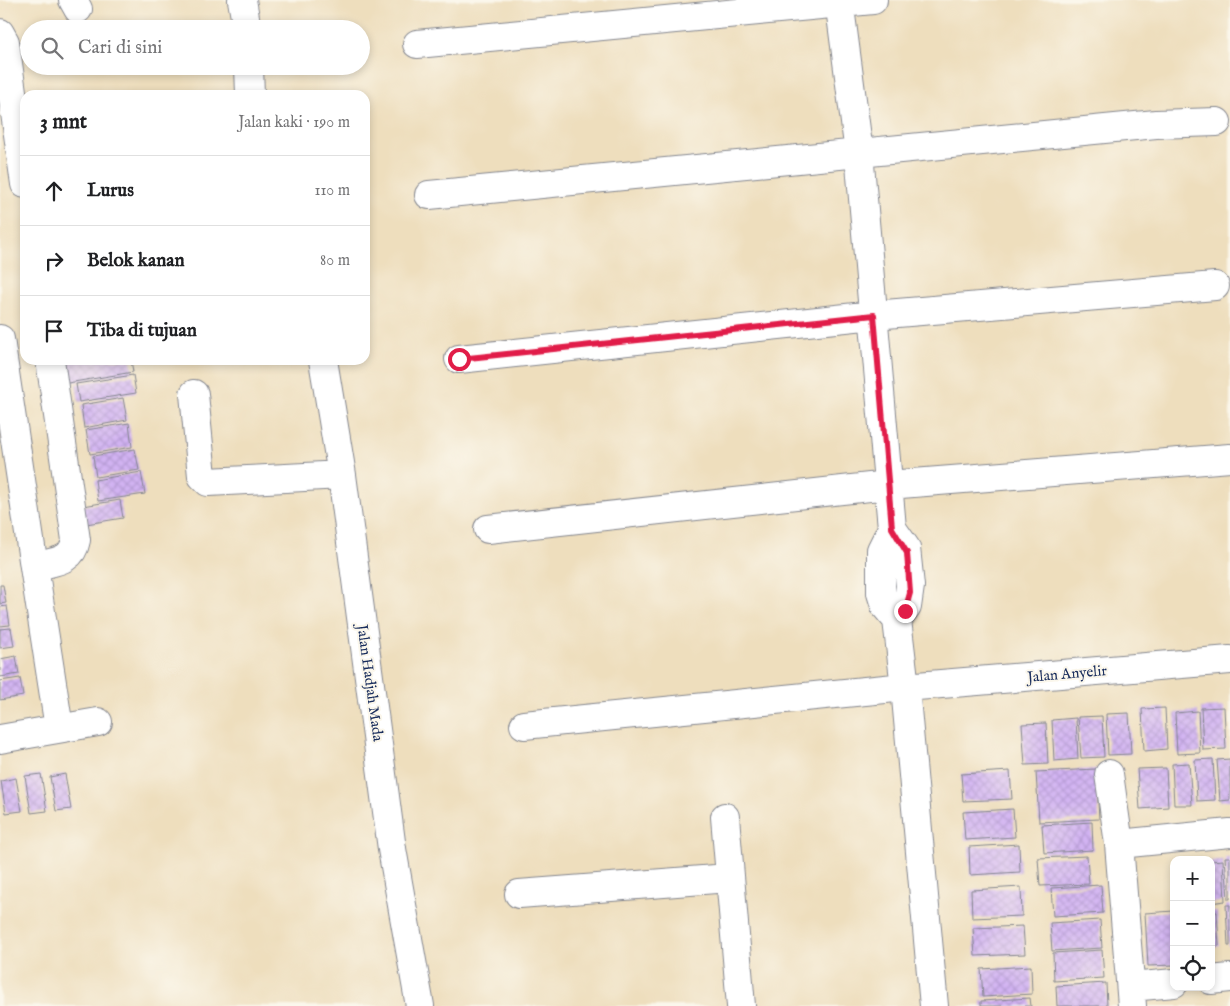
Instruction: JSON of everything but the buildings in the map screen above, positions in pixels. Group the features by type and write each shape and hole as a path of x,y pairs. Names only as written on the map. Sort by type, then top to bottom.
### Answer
{"street":[{"path":"242,0 245,20"},
{"path":"417,44 873,0"},
{"path":"839,2 859,153 892,528 906,548 910,586 907,607 897,620 905,687 934,1006"},
{"path":"0,33 4,42 20,150"},
{"path":"250,75 250,90"},
{"path":"429,194 1156,124 1217,122"},
{"path":"459,359 874,315 1215,286"},
{"path":"0,339 59,728"},
{"path":"34,567 70,557 76,540 51,365"},
{"name":"Jalan Hadjah Mada","path":"324,365 342,475 392,849 420,1006"},
{"path":"194,394 202,476 208,482 342,475"},
{"path":"488,529 888,485 1230,458"},
{"name":"Jalan Anyelir","path":"524,726 905,687 1230,660"},
{"path":"0,739 98,722"},
{"path":"1109,774 1119,844 1131,997 1170,985"},
{"path":"725,817 741,1006"},
{"path":"1119,844 1230,833"},
{"path":"519,894 729,878"},
{"path":"1215,980 1230,978"}],"route":[{"path":"459,359 874,315 892,528 904,544 907,553 910,593 905,611"}]}
